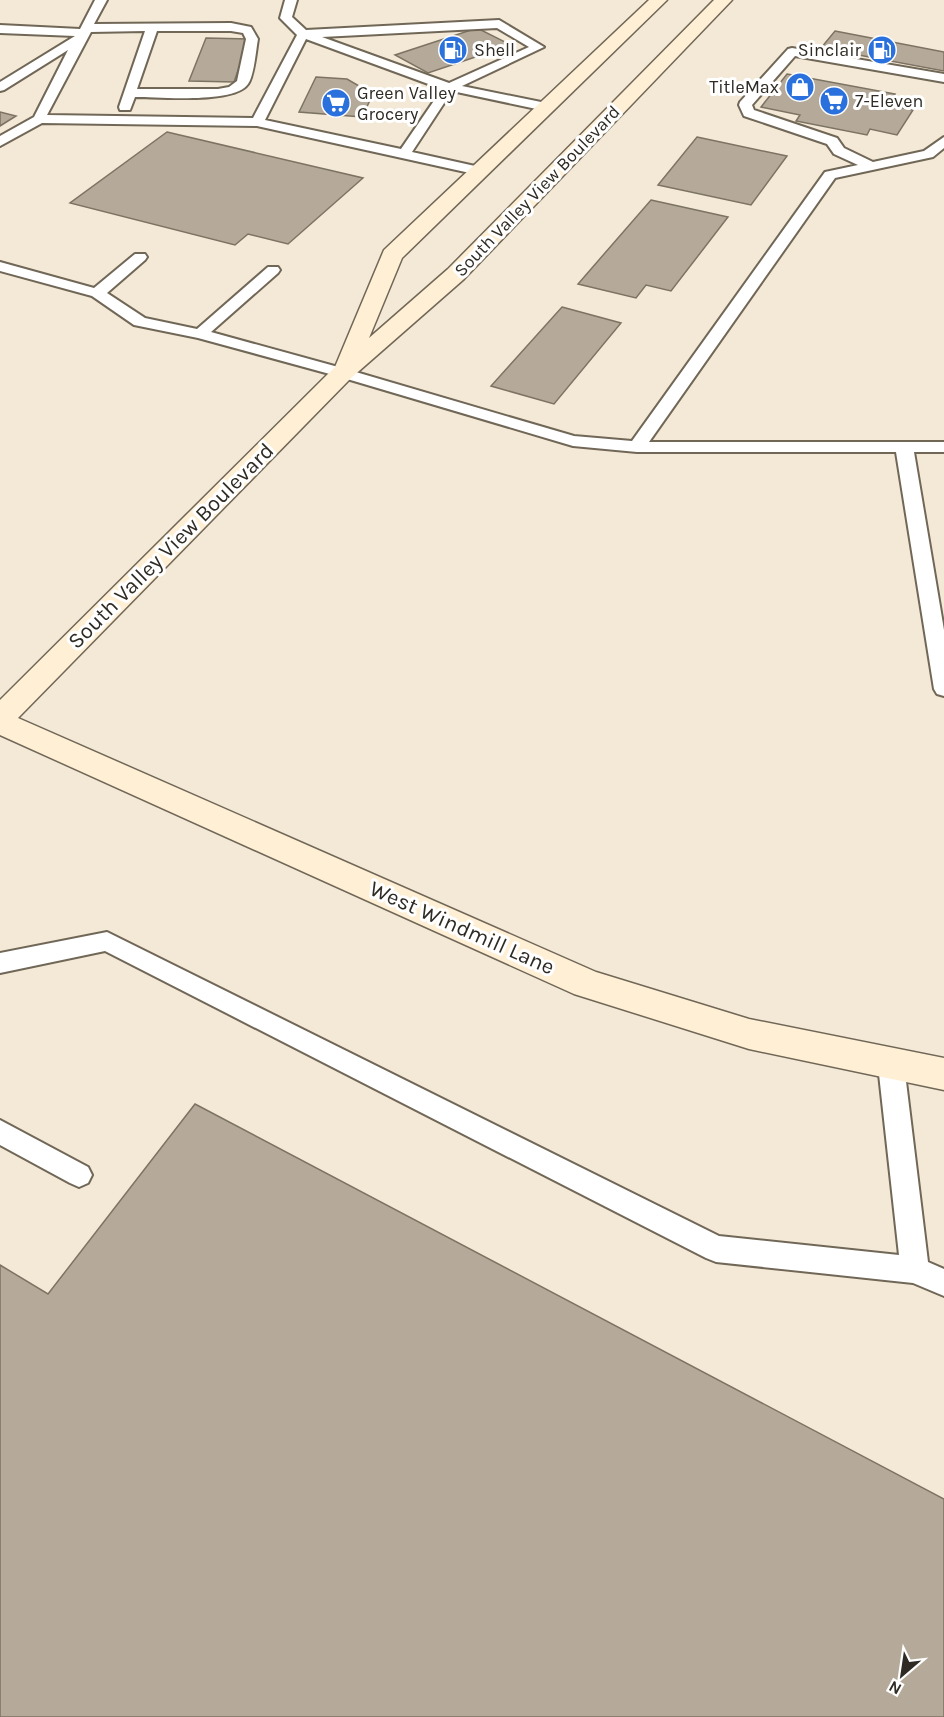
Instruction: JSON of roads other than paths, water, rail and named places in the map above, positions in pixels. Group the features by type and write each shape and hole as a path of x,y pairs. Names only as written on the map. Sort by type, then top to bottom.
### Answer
{"main road":[{"name":"South Valley View Boulevard","path":"343,374 392,255 659,0"},
{"name":"South Valley View Boulevard","path":"0,718 343,374 456,274 723,0"},
{"name":"West Windmill Lane","path":"0,723 587,984 749,1034 891,1065 944,1074"}],"lane":[{"path":"0,141 39,118 101,0"},
{"path":"291,0 286,18 303,34 449,87 546,107"},
{"path":"303,34 499,24 538,47 449,87 404,154"},
{"path":"0,29 84,33 153,26 204,25 247,30 252,39 243,83 232,90 218,93 129,93"},
{"path":"121,120 153,26"},
{"path":"0,87 84,33"},
{"path":"257,122 303,34"},
{"path":"872,166 839,151 832,141 749,113 746,105 792,52 944,78"},
{"path":"39,118 257,122 479,171"},
{"path":"637,447 830,175 928,154 944,141"},
{"path":"97,293 140,257"},
{"path":"0,266 97,293 140,322 200,334 573,441 637,447 944,447"},
{"path":"200,334 273,270"},
{"path":"904,447 944,689"},
{"path":"0,963 106,941 716,1249 944,1271"},
{"path":"891,1065 915,1270"},
{"path":"0,1132 79,1175"},
{"path":"915,1270 944,1284"}],"place":[{"name":"Shell","path":"453,50"},
{"name":"Sinclair","path":"882,50"},
{"name":"TitleMax","path":"800,87"},
{"name":"7-Eleven","path":"834,101"},
{"name":"Green Valley Grocery","path":"336,103"}]}
